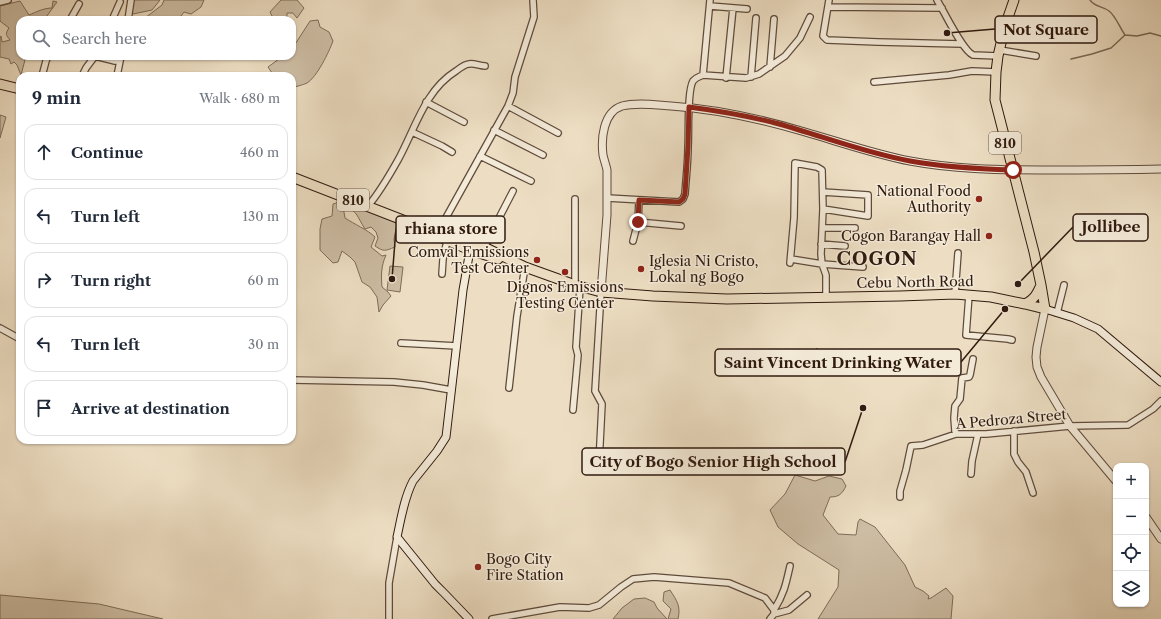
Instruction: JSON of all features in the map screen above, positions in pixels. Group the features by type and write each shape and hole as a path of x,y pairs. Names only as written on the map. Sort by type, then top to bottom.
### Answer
{"highway":[{"name":"810","path":"1014,0 1005,26 999,53 996,72 995,100 1042,285 1045,309"},
{"path":"0,84 16,88"},
{"name":"Cebu North Road","path":"296,179 413,224 419,228 438,233 578,286 601,292 727,299 955,294 991,297 1045,309"},
{"name":"Cebu North Road","path":"438,233 447,241 461,242"},
{"name":"Cebu North Road","path":"471,246 484,247 522,265"},
{"path":"1025,304 1035,297 1042,285"}],"street":[{"path":"0,2 8,0"},
{"path":"129,16 132,0"},
{"path":"438,233 508,106 513,93 515,77 534,17 533,0"},
{"path":"829,0 823,36 827,40 962,44"},
{"path":"937,0 962,44 973,55 999,53 1036,56"},
{"path":"114,16 120,2"},
{"path":"704,75 710,3 747,9"},
{"path":"72,16 79,4"},
{"path":"829,7 942,8"},
{"path":"726,78 734,8"},
{"path":"607,198 679,202 683,199 685,194 689,107 691,86 693,81 697,77 704,75 726,78 746,78 758,74 785,56 800,38 810,17"},
{"path":"751,77 756,18"},
{"path":"770,67 774,19"},
{"path":"43,72 46,60"},
{"path":"84,72 92,60"},
{"path":"111,60 115,61"},
{"path":"117,72 120,60"},
{"path":"368,206 379,192 398,159 426,102 433,92 450,75 463,66 469,64 485,66"},
{"path":"874,82 949,75 972,71 996,72"},
{"path":"426,102 464,122"},
{"path":"599,463 602,404 595,391 607,215 607,170 603,147 606,123 609,115 621,107 630,105 657,105 724,111 771,122 875,153 910,161 978,169 1161,169"},
{"path":"508,106 558,133"},
{"path":"494,130 543,155"},
{"path":"412,132 452,152"},
{"path":"480,156 531,181"},
{"path":"826,297 826,275 822,264 821,244 823,228 822,170 817,167 795,163 795,197 790,261 822,264 863,267"},
{"path":"484,247 513,191"},
{"path":"822,192 868,195 868,216 823,209"},
{"path":"573,410 578,355 576,347 578,286 574,199"},
{"path":"632,241 638,222 639,200"},
{"path":"638,222 681,226"},
{"path":"823,228 855,228"},
{"path":"442,274 443,259 447,241"},
{"path":"821,244 845,246"},
{"path":"389,619 388,583 406,498 413,481 437,451 446,437 462,290 471,246"},
{"path":"955,294 958,253"},
{"path":"509,388 522,265"},
{"path":"1057,313 1064,285"},
{"path":"969,295 966,334 1012,340"},
{"path":"1113,477 1070,426 1041,377 1037,367 1037,347 1045,309 1074,318 1098,329 1161,382"},
{"path":"0,328 16,337"},
{"path":"402,343 457,346"},
{"path":"956,434 954,418 955,406 960,399 962,378 969,377 973,359"},
{"path":"296,380 394,382 451,390"},
{"name":"A Pedroza Street","path":"900,497 910,446 923,445 956,434 978,434 1070,426 1128,425 1153,409 1161,401"},
{"path":"1014,431 1014,454 1026,472 1033,493"},
{"path":"971,474 972,461 978,434"},
{"path":"1149,521 1161,539"},
{"path":"397,537 435,584 469,619"},
{"path":"773,615 782,597 790,566"},
{"path":"492,619 560,607 589,608 599,605 632,579 654,577 729,583 764,598 773,615"},
{"path":"773,615 789,610 807,595"}],"shaded area":[{"path":"132,0 160,0 152,10 133,14 129,11"},
{"path":"164,0 204,0 201,7 191,14 184,12 181,16 148,16 162,5"},
{"path":"281,0 297,0 304,8 297,18 293,13 287,13 287,16 272,16 270,12"},
{"path":"20,1 29,15 43,9 52,8 53,1 57,2 47,16 16,16 16,60 25,60 22,72 20,72 14,62 11,64 9,59 0,57 1,36 2,42 10,40 6,34 9,28 0,21 0,6"},
{"path":"318,20 320,27 329,32 333,41 322,64 311,80 296,87 296,72 271,72 268,67 278,60 296,60 296,43 310,21"},
{"path":"0,115 6,117 0,138"},
{"path":"342,201 345,218 372,234 375,237 371,247 382,256 386,255 382,271 382,287 391,296 379,312 377,297 370,287 362,282 355,262 342,251 338,262 333,263 320,250 320,229 322,219 332,216 333,204"},
{"path":"345,203 390,219 397,224 394,239 395,247 385,250 375,246 378,238 376,232 371,227 365,229 357,215 352,210 345,207"},
{"path":"390,266 403,267 400,292 387,290"},
{"path":"817,348 823,355 810,368 804,361"},
{"path":"795,475 815,481 829,476 842,479 846,486 840,494 830,497 823,515 838,534 856,535 858,522 860,519 875,527 905,565 915,587 929,596 928,599 946,588 953,596 951,619 818,619 838,587 839,570 798,544 778,527 770,510 785,494"},
{"path":"670,590 678,604 678,619 668,619 671,609 663,601 664,592"},
{"path":"0,595 99,604 163,619 0,619"},
{"path":"645,598 654,602 657,608 667,619 613,619 622,608 634,599"}],"waterway":[{"path":"1090,0 1094,4 1107,9 1125,35 1137,36 1150,33 1161,36"},
{"path":"1071,59 1111,48 1125,35"}],"place":[{"name":"Not Square","path":"947,33"},
{"name":"National Food Authority","path":"979,199"},
{"name":"Cogon Barangay Hall","path":"989,236"},
{"name":"Comval Emissions Test Center","path":"537,260"},
{"name":"Iglesia Ni Cristo, Lokal ng Bogo","path":"641,269"},
{"name":"Dignos Emissions Testing Center","path":"565,272"},
{"name":"rhiana store","path":"392,279"},
{"name":"Jollibee","path":"1018,284"},
{"name":"Saint Vincent Drinking Water","path":"1005,309"},
{"name":"City of Bogo Senior High School","path":"863,408"},
{"name":"Bogo City Fire Station","path":"478,567"}],"district":[{"name":"COGON","path":"877,259"}],"route":[{"path":"638,222 639,200 679,202 683,199 685,194 689,107 724,111 778,124 875,153 910,161 978,169 1013,170"}]}
